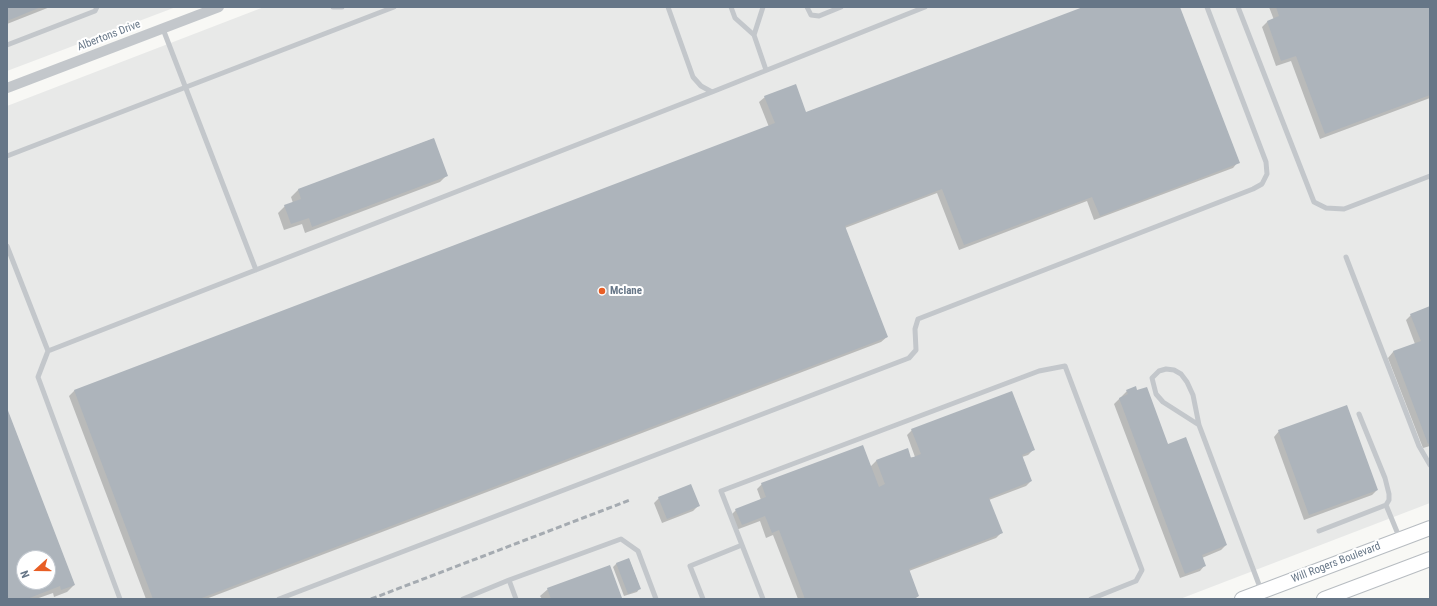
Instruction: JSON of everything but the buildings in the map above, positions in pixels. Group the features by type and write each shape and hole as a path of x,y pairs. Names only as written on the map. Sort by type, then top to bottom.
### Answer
{"main road":[{"name":"Will Rogers Boulevard","path":"1242,599 1263,595 1430,528"},
{"path":"1324,599 1430,559"}],"street":[{"name":"Albertons Drive","path":"7,88 219,7"}],"lane":[{"path":"7,45 95,11 97,7"},
{"path":"332,7 342,7"},
{"path":"7,156 394,7"},
{"path":"668,7 693,77 701,86 712,92"},
{"path":"731,7 735,18 754,36 766,70"},
{"path":"754,36 763,7"},
{"path":"807,7 811,15 819,16 841,7"},
{"path":"48,351 712,92 925,7"},
{"path":"279,599 909,358 916,350 915,329 918,319 1253,190 1262,184 1267,174 1266,162 1207,7"},
{"path":"1238,7 1314,202 1326,208 1344,209 1430,176"},
{"path":"163,29 256,270"},
{"path":"7,246 48,351 38,377 120,599"},
{"path":"1346,257 1419,446 1430,465"},
{"path":"763,599 721,491 1038,371 1065,366 1142,570 1136,581 1091,599"},
{"path":"1199,425 1163,402 1156,394 1152,378 1159,371 1166,369 1174,370 1181,374 1193,395 1199,425 1263,595"},
{"path":"1319,531 1386,505 1389,500 1389,494 1359,414"},
{"path":"1386,505 1400,539"},
{"path":"463,599 508,580 621,539 638,551 656,599"},
{"path":"703,599 690,566 742,545"},
{"path":"508,580 516,599"}],"shaded area":[{"path":"7,7 176,7 7,71"},
{"path":"264,7 1430,7 1430,503 1180,599 7,599 7,106"}],"railway":[{"path":"371,599 630,500"}],"place":[{"name":"Mclane","path":"602,291"}]}
